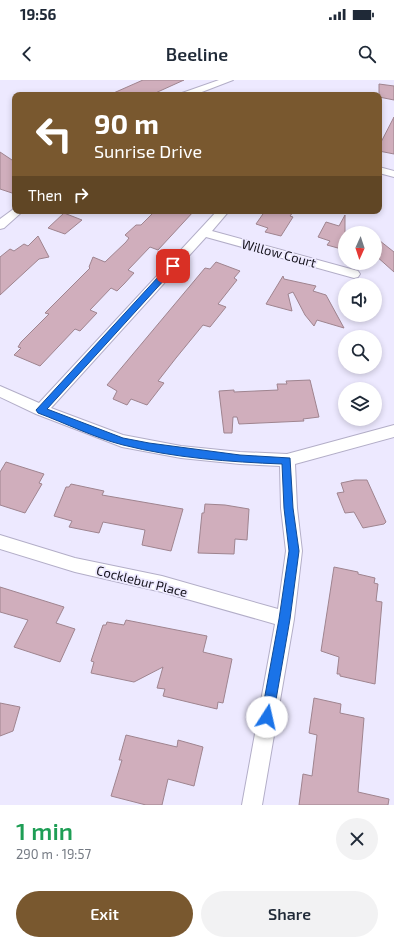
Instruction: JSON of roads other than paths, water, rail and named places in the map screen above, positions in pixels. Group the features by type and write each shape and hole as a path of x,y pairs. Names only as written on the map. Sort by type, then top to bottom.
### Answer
{"street":[{"path":"197,92 228,80"},
{"path":"382,171 394,174"},
{"path":"0,225 13,214"},
{"path":"41,410 220,214"},
{"name":"Willow Court","path":"203,232 354,274"},
{"path":"0,391 41,410 122,441 181,452 240,458 287,460 394,431"},
{"path":"252,805 285,619 294,551 288,508 287,460"},
{"name":"Cocklebur Place","path":"0,542 75,565 162,584 285,619"}]}
